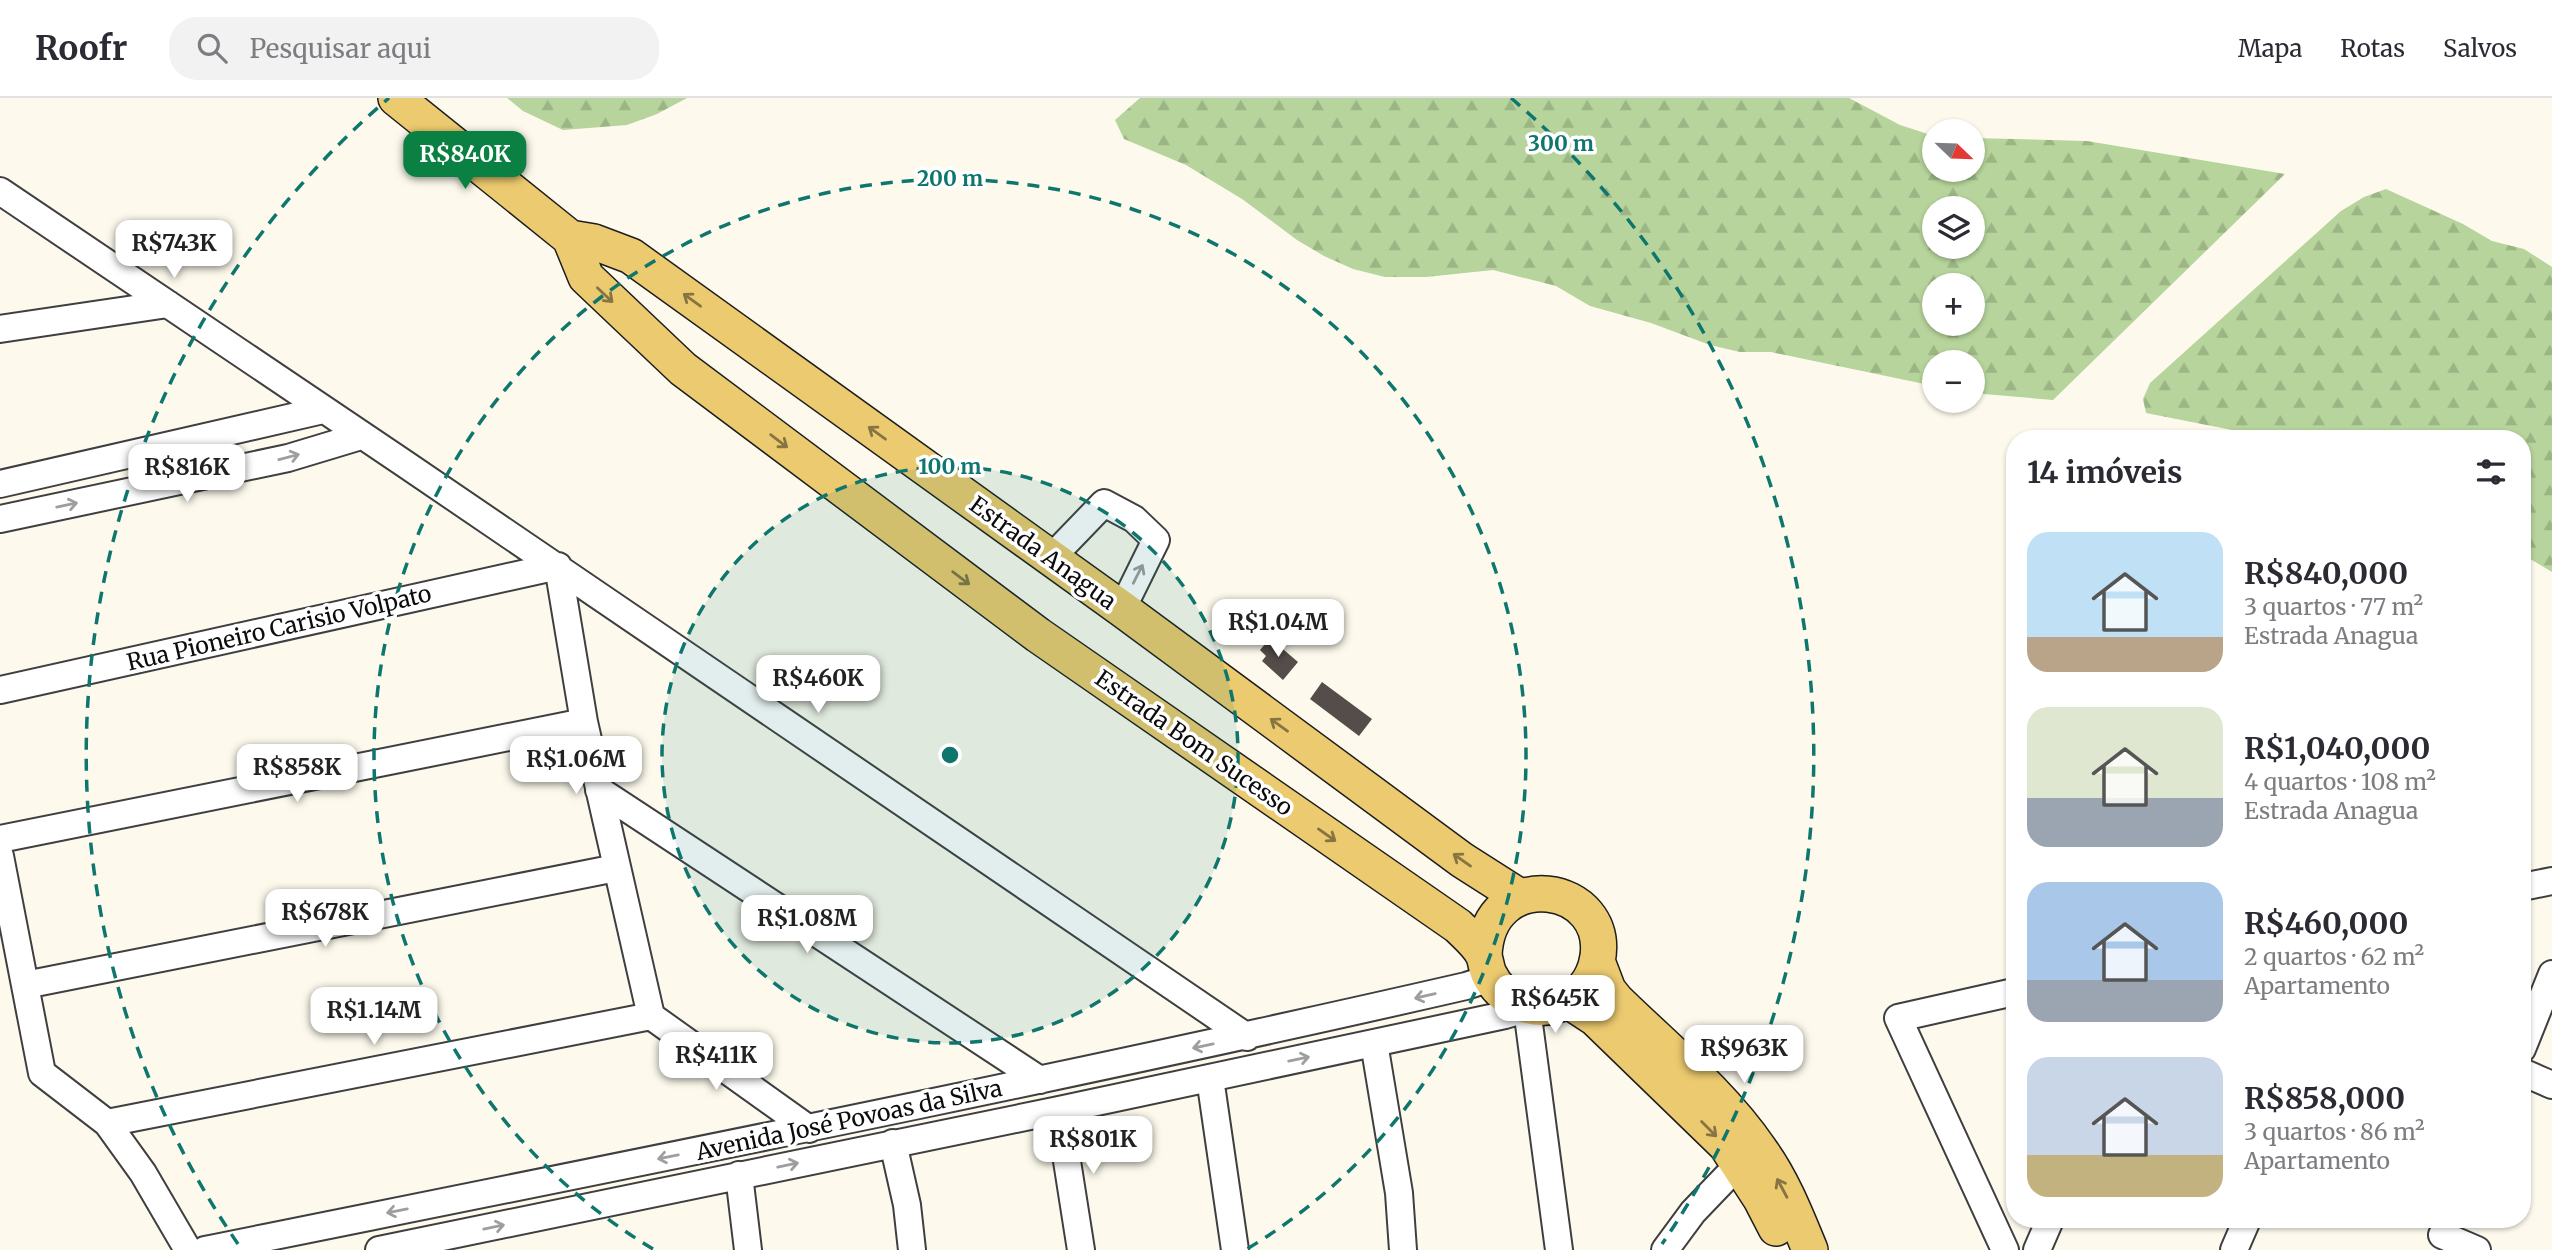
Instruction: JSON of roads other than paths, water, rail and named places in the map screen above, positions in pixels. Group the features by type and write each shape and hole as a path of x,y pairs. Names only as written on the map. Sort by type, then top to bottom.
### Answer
{"main road":[{"name":"Estrada Anagua","path":"396,98 570,238 594,242 631,256 1122,609 1462,860 1520,897"},
{"name":"Estrada Bom Sucesso","path":"570,238 586,277 683,369 1038,635 1458,926 1486,965 1499,990 1514,1001 1531,1007"},
{"path":"1486,965 1484,941 1489,927 1496,914 1520,897 1533,893 1560,896 1583,910 1596,934 1597,961 1608,990 1651,1053 1739,1164 1761,1199 1785,1250"},
{"path":"1531,1007 1556,1006 1569,1001 1588,984 1597,961"},
{"path":"1569,1001 1724,1104 1761,1151 1795,1213 1810,1250"}],"street":[{"path":"0,191 558,566 1247,1037"},
{"path":"0,329 168,304"},
{"path":"0,484 323,410"},
{"path":"0,519 288,458 361,436"},
{"path":"1050,559 1104,503 1134,519 1156,540 1122,609"},
{"path":"558,566 584,722 651,1016 809,1129"},
{"name":"Rua Pioneiro Carisio Volpato","path":"0,690 558,566"},
{"path":"0,839 584,722"},
{"path":"599,790 1040,1080"},
{"path":"0,856 42,1073 107,1124 143,1173 188,1250"},
{"path":"25,985 616,868"},
{"path":"2531,885 2552,881"},
{"name":"Avenida José Povoas da Silva","path":"205,1250 809,1129 1247,1037 1466,986 1486,965"},
{"path":"2531,1026 2552,974"},
{"path":"2005,1250 1898,1018 2006,994"},
{"path":"1531,1007 1529,1024 1559,1250"},
{"name":"Avenida José Povoas da Silva","path":"379,1250 1059,1110 1531,1007"},
{"path":"107,1124 651,1016"},
{"path":"1374,1043 1399,1193 1404,1250"},
{"path":"2531,1076 2552,1085"},
{"path":"1210,1078 1235,1250"},
{"path":"1059,1110 1081,1250"},
{"path":"893,1143 907,1205 912,1250"},
{"path":"1665,1250 1693,1212 1739,1164"},
{"path":"739,1175 748,1250"},
{"path":"435,1203 443,1237"},
{"path":"2037,1250 2047,1228"},
{"path":"2237,1249 2244,1228"},
{"path":"2442,1235 2477,1250"}]}
